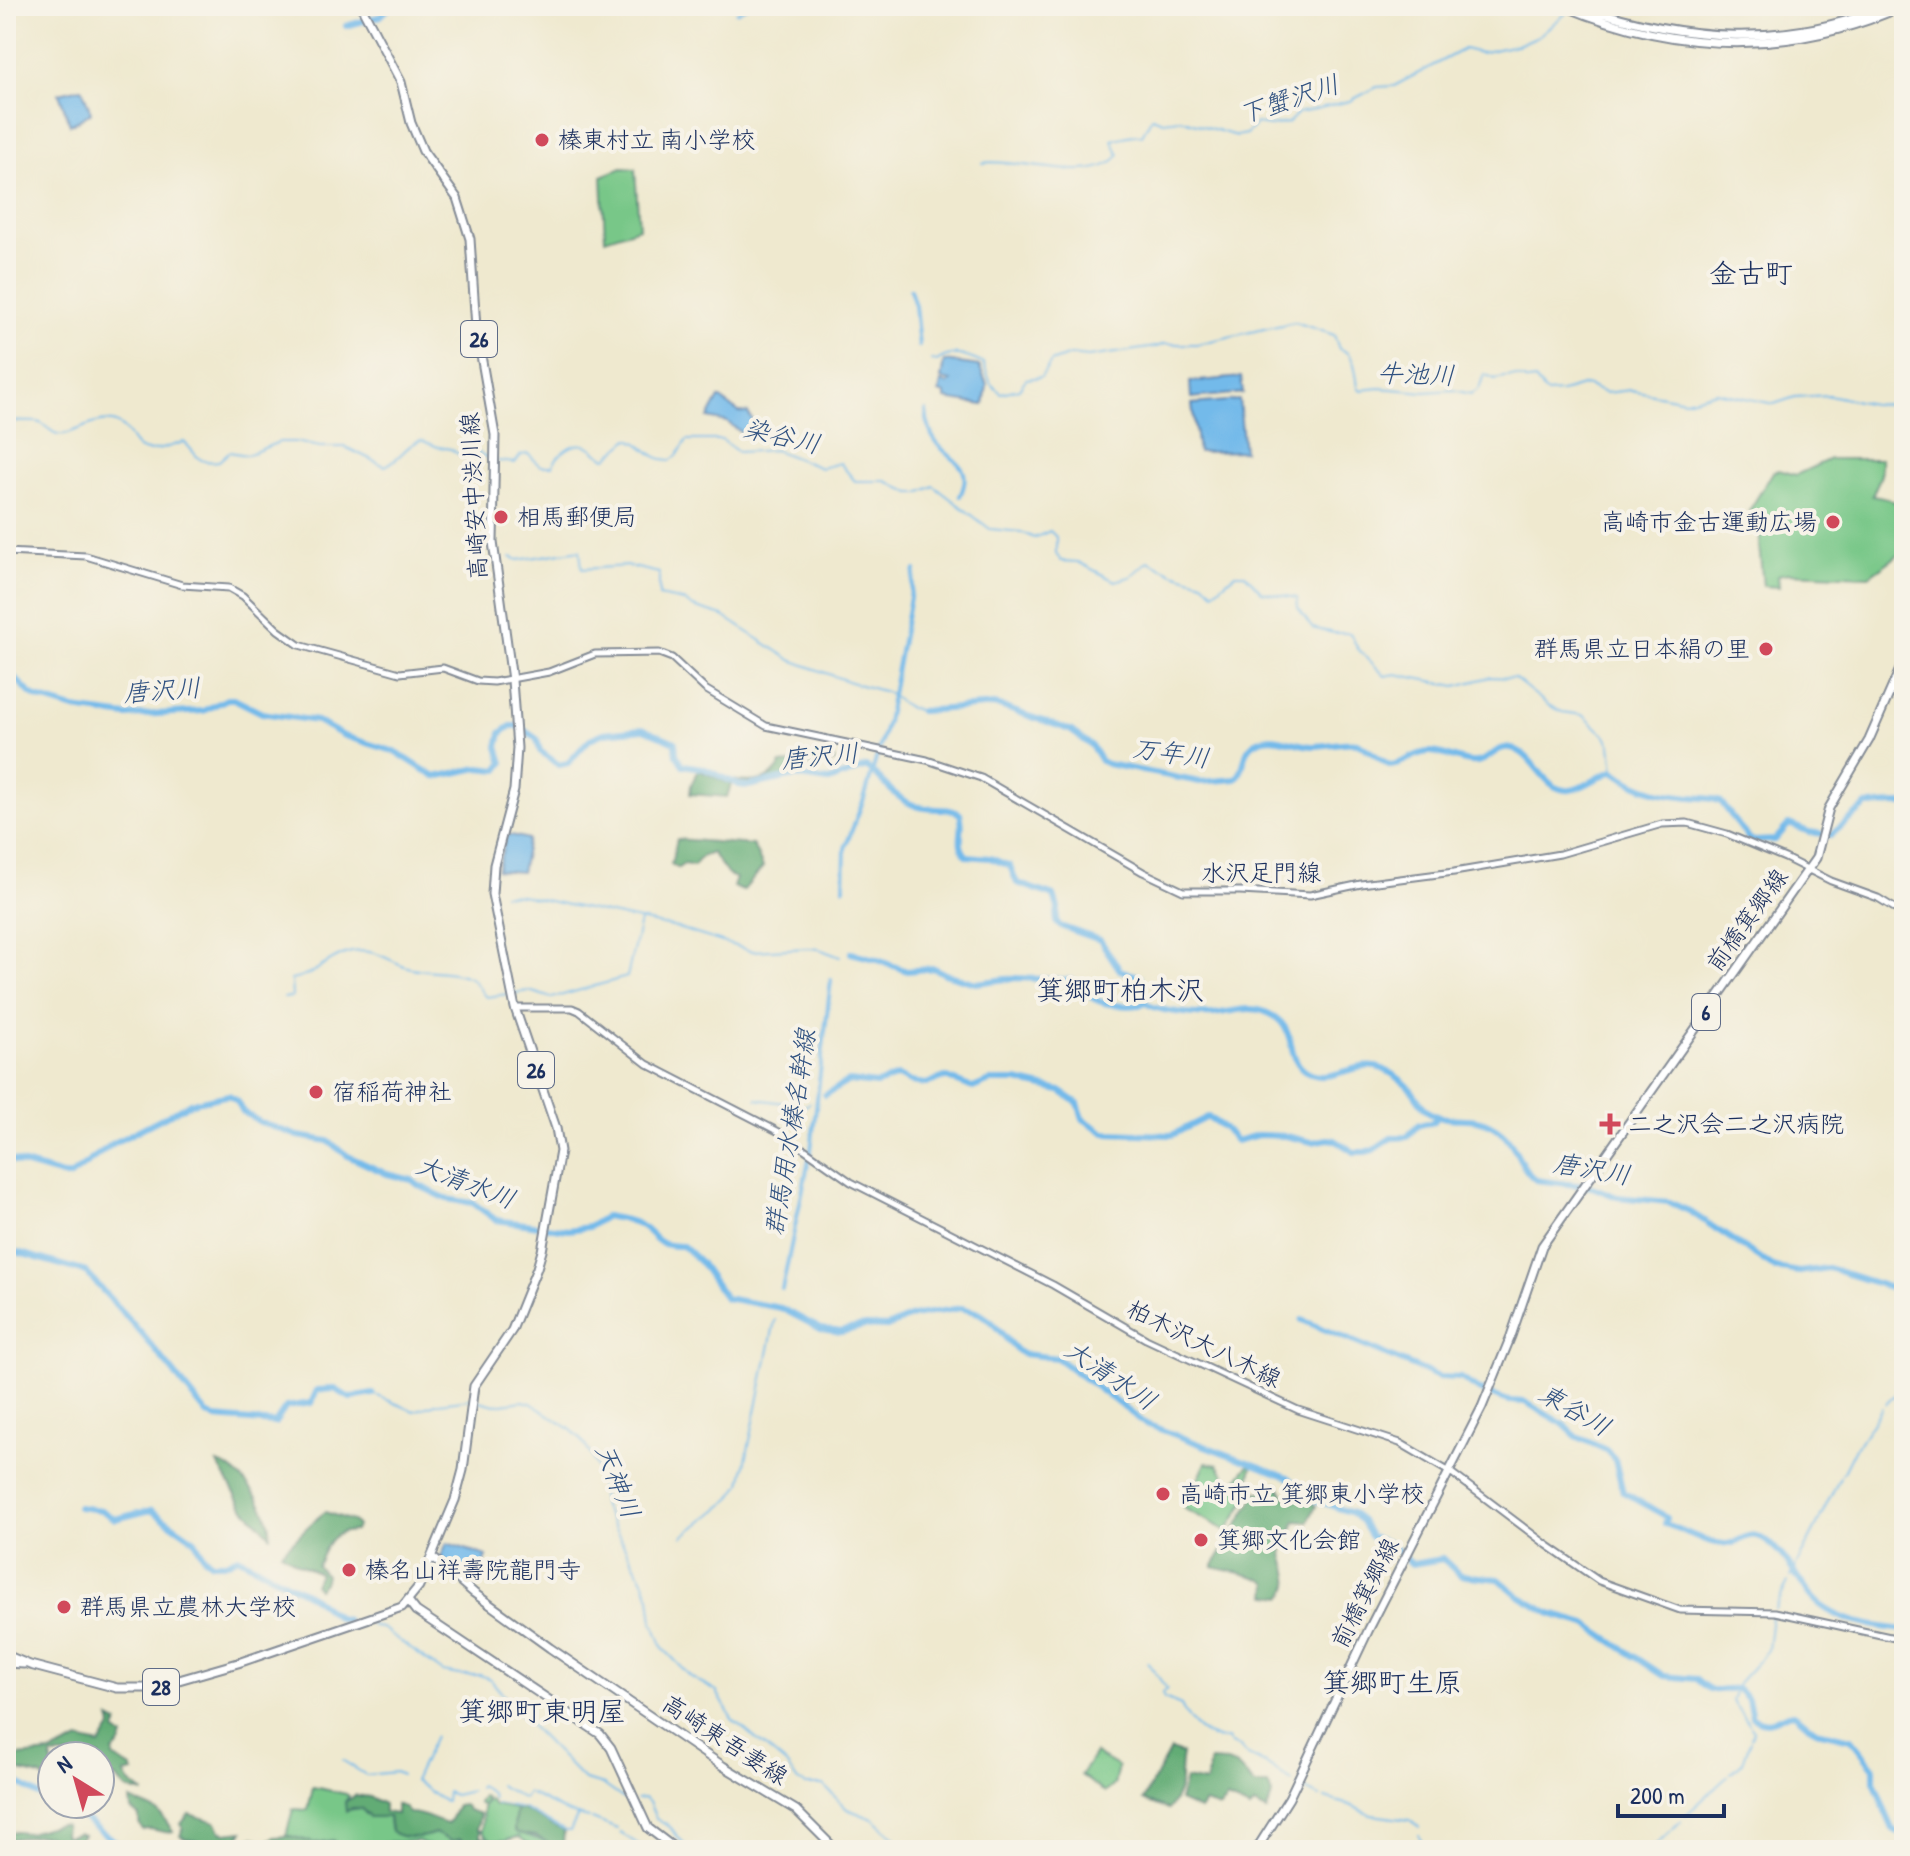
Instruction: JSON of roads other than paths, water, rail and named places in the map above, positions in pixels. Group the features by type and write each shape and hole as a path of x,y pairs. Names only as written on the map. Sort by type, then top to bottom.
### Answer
{"main road":[{"name":"高崎安中渋川線","path":"361,6 401,82 411,123 423,151 457,198 470,239 476,327 495,435 493,542 512,680 517,772 492,884 504,964 515,1008 556,1128 560,1151 537,1268 517,1319 481,1372 470,1401 461,1482 432,1557 409,1602"},
{"path":"1564,6 1618,26 1665,38 1743,43 1839,30 1903,6"},
{"path":"1581,6 1670,31 1744,36 1813,29 1889,6"},
{"name":"水沢足門線","path":"6,552 86,556 182,585 229,588 243,596 278,630 299,645 383,669 410,673 443,668 485,682 549,672 595,654 664,655 672,658 705,689 766,726 927,760 981,778 1143,872 1183,891 1322,893 1361,884 1560,854 1669,823 1687,823 1727,834 1878,898 1904,914"},
{"name":"前橋箕郷線","path":"1256,1850 1296,1784 1369,1629 1488,1394 1542,1246 1808,870 1819,852 1832,801 1869,740 1904,660"},
{"name":"柏木沢大八木線","path":"515,1008 572,1008 579,1011 647,1064 783,1134 851,1182 1053,1285 1146,1339 1298,1410 1400,1443 1449,1472 1577,1567 1618,1589 1684,1610 1775,1612 1904,1640"},
{"name":"高崎東吾妻線","path":"432,1557 474,1593 547,1646 723,1766 796,1810 836,1850"},
{"path":"409,1602 416,1611 600,1734 611,1748 651,1832 677,1850"},
{"name":"28","path":"6,1655 30,1665 117,1688 160,1687 339,1627 382,1616 409,1602"},
{"name":"28","path":"6,1663 30,1665"}],"water":[{"path":"82,88 91,113 70,125 59,93"},
{"path":"944,361 979,366 987,385 984,405 945,399 945,394 939,392 941,382 948,384 951,381 941,379"},
{"path":"1241,377 1243,393 1191,398 1190,382"},
{"path":"719,398 739,412 748,413 757,427 749,438 727,422 708,418"},
{"path":"1239,400 1244,451 1198,452 1192,404"},
{"path":"507,834 528,839 521,872 497,870"},
{"path":"447,1543 487,1556 474,1587 440,1559"}],"waterway":[{"name":"天神川","path":"346,26 381,16 391,6"},
{"path":"736,13 749,6"},
{"name":"下蟹沢川","path":"982,163 1093,169 1108,164 1119,155 1112,140 1142,135 1152,117 1163,121 1180,119 1236,136 1246,134 1256,124 1270,126 1288,123 1298,113 1350,101 1377,87 1394,86 1464,49 1480,53 1520,44 1538,36 1569,11"},
{"name":"群馬用水榛名幹線","path":"910,290 919,346"},
{"name":"牛池川","path":"931,360 955,355 983,363 991,384 1001,393 1019,389 1026,379 1041,377 1051,362 1070,355 1088,357 1165,344 1197,344 1295,322 1334,335 1339,349 1352,359 1361,390 1453,390 1471,394 1479,389 1484,374 1495,379 1512,376 1535,380 1546,393 1586,385 1605,393 1631,390 1685,400 1716,392 1774,404 1795,397 1829,395 1872,404 1904,405"},
{"name":"群馬用水榛名幹線","path":"926,411 934,439 963,470 965,477 960,496"},
{"name":"染谷川","path":"6,420 37,422 59,434 99,422 112,422 123,428 142,450 157,450 184,442 198,458 205,461 219,461 229,452 247,455 279,442 295,442 320,447 345,447 385,466 421,440 451,449 464,458 479,453 492,460"},
{"name":"染谷川","path":"498,461 515,463 521,455 528,454 541,466 552,466 563,452 578,445 590,447 607,458 629,439 658,458 671,460 687,440 722,440 738,452 775,450 821,468 840,463 855,481 886,481 911,493 934,486 990,529 1021,532 1034,538 1050,531 1056,537 1056,554 1061,561 1078,562 1115,581 1130,577 1148,561 1203,582 1214,592 1235,574 1245,574 1262,592 1297,598 1298,608 1312,628 1350,633 1358,649 1385,676 1396,674 1456,686 1490,677 1514,678 1548,705 1562,712 1583,715 1605,735 1611,745 1614,771"},
{"name":"万年川","path":"511,557 518,560 580,550 582,569 628,566 659,573 659,596 684,601 723,616 791,660 886,692 909,708 921,711"},
{"name":"群馬用水榛名幹線","path":"844,888 845,848 865,796 887,722 915,570"},
{"name":"唐沢川","path":"6,669 38,698 74,709 127,716 203,711 227,699 234,699 262,713 317,721 344,736 396,752 435,777 479,768 498,770 503,763 498,747 501,733 511,726 518,726 537,739 540,751 559,765 568,763 590,739 604,733 644,729 675,742 676,754 683,765 703,768 739,785 748,786 795,776 829,781 866,767 911,804 960,814 961,846 967,856 990,858 1010,866 1017,883 1054,896 1058,908 1056,922 1100,940 1120,970 1140,977 1144,998 1149,1005 1199,1014 1245,1009 1263,1011 1283,1024 1295,1058 1307,1072 1325,1076 1364,1067 1383,1069 1406,1084 1432,1114 1482,1121 1501,1132 1536,1180 1592,1187 1617,1197 1669,1202 1689,1211 1775,1268 1799,1272 1828,1268 1904,1292"},
{"name":"万年川","path":"921,711 996,705 1070,730 1091,745 1101,761 1107,764 1200,782 1236,779 1249,749 1266,738 1313,746 1358,743 1389,765 1429,752 1477,762 1501,749 1511,748 1528,758 1548,782 1565,790 1575,789 1614,771 1650,790 1721,802 1748,838 1754,841 1775,840 1789,824 1809,832 1831,835 1867,805 1904,804"},
{"path":"503,894 521,895 677,928 751,951 809,948 840,957"},
{"path":"284,998 292,997 291,980 307,975 344,954 360,951 412,968 463,975 472,980 486,997 529,991 552,998 627,977 640,921"},
{"path":"851,953 907,971 934,968 976,983 1014,978 1073,980 1090,996 1104,1003 1127,1006 1146,1003"},
{"name":"群馬用水榛名幹線","path":"782,1289 811,1150 831,980"},
{"path":"825,1095 849,1081 877,1084 898,1076 926,1084 945,1077 973,1088 990,1081 1017,1081 1060,1091 1078,1103 1083,1119 1105,1133 1172,1135 1208,1117 1236,1141 1258,1135 1286,1136 1312,1142 1328,1139 1354,1152 1373,1150 1391,1138 1407,1137 1419,1124 1431,1123 1439,1116"},
{"name":"大清水川","path":"6,1159 69,1177 112,1144 191,1103 229,1095 243,1112 260,1122 298,1136 328,1141 348,1156 387,1174 412,1180 447,1199 473,1203 496,1220 568,1230 589,1227 606,1216 634,1222 660,1242 683,1246 700,1262 725,1298 781,1308 821,1329 841,1332 863,1326 887,1327 912,1316 961,1308 979,1313 991,1321 1016,1350 1023,1354 1057,1358 1146,1424 1288,1477 1315,1500 1352,1513 1371,1537 1390,1543 1412,1564 1443,1559 1460,1575 1499,1579 1519,1596 1551,1614 1586,1624 1664,1676 1696,1679 1712,1690 1738,1689 1748,1699 1752,1717 1770,1722 1794,1713 1821,1732 1851,1739 1874,1768 1874,1781 1893,1829 1904,1836"},
{"path":"757,1099 805,1106 810,1103"},
{"name":"天神川","path":"6,1249 86,1272 142,1334 207,1414 215,1418 275,1423 286,1407 311,1403 317,1390 335,1389 350,1398 373,1394"},
{"name":"群馬用水榛名幹線","path":"682,1537 731,1499 741,1484 775,1320"},
{"name":"東谷川","path":"1302,1320 1439,1377 1461,1378 1480,1391 1509,1401 1525,1402 1563,1424 1576,1436 1606,1450 1615,1460 1623,1492 1667,1517 1665,1524 1717,1543 1729,1544 1750,1536 1759,1537 1775,1549 1812,1597 1831,1612 1855,1621 1904,1630"},
{"path":"1886,1404 1904,1385"},
{"name":"天神川","path":"373,1394 414,1411 439,1403 470,1399"},
{"name":"天神川","path":"476,1400 495,1405 523,1401 531,1403 581,1439 598,1472 603,1507 650,1597 653,1622 663,1648 691,1677 717,1692 732,1719 786,1764 797,1780 806,1785 823,1785 847,1809 873,1819 905,1850"},
{"path":"1859,1443 1882,1408"},
{"path":"1842,1474 1857,1444"},
{"path":"1820,1518 1840,1477"},
{"path":"78,1507 101,1510 115,1519 151,1510 195,1540 204,1557 212,1563 226,1563 238,1557 311,1596 338,1618 346,1620"},
{"path":"1797,1564 1819,1521"},
{"name":"東谷川","path":"1791,1576 1796,1567"},
{"path":"1775,1609 1788,1582"},
{"path":"1749,1724 1732,1701 1738,1683 1768,1650 1772,1615"},
{"path":"371,1625 383,1629 443,1672 480,1675 490,1679 521,1716 584,1780 604,1785 631,1801"},
{"path":"1147,1662 1167,1689 1162,1693 1164,1698 1181,1705 1199,1730 1212,1737 1228,1739 1244,1753 1292,1782"},
{"path":"1751,1727 1751,1738"},
{"path":"435,1736 414,1781 446,1801 447,1792 454,1795 471,1791"},
{"path":"1731,1773 1743,1762 1750,1741"},
{"path":"342,1760 366,1775 395,1772 401,1775"},
{"path":"6,1776 36,1794"},
{"path":"1686,1815 1728,1776"},
{"path":"499,1785 524,1799 528,1793"},
{"path":"478,1788 480,1786 491,1793 493,1798"},
{"path":"1297,1786 1320,1797"},
{"path":"531,1794 569,1813 589,1818"},
{"path":"637,1799 644,1798 649,1802 656,1819 670,1827 689,1850"},
{"path":"1325,1798 1371,1815 1410,1820 1419,1827"},
{"path":"496,1804 524,1809 565,1831 570,1831 578,1815"},
{"path":"592,1819 617,1829"},
{"path":"86,1820 114,1841 137,1850"},
{"path":"1650,1850 1681,1821"},
{"path":"620,1833 643,1847 670,1848"},
{"path":"1419,1835 1431,1850"}],"place":[{"name":"榛東村立 南小学校","path":"542,140"},
{"name":"相馬郵便局","path":"501,517"},
{"name":"高崎市金古運動広場","path":"1833,522"},
{"name":"群馬県立日本絹の里","path":"1766,649"},
{"name":"宿稲荷神社","path":"316,1092"},
{"name":"二之沢会二之沢病院","path":"1610,1124"},
{"name":"高崎市立 箕郷東小学校","path":"1163,1494"},
{"name":"箕郷文化会館","path":"1201,1540"},
{"name":"榛名山祥壽院龍門寺","path":"349,1570"},
{"name":"群馬県立農林大学校","path":"64,1607"}],"district":[{"name":"金古町","path":"1751,273"},
{"name":"箕郷町柏木沢","path":"1120,990"},
{"name":"箕郷町生原","path":"1392,1682"},
{"name":"箕郷町東明屋","path":"542,1711"}]}
